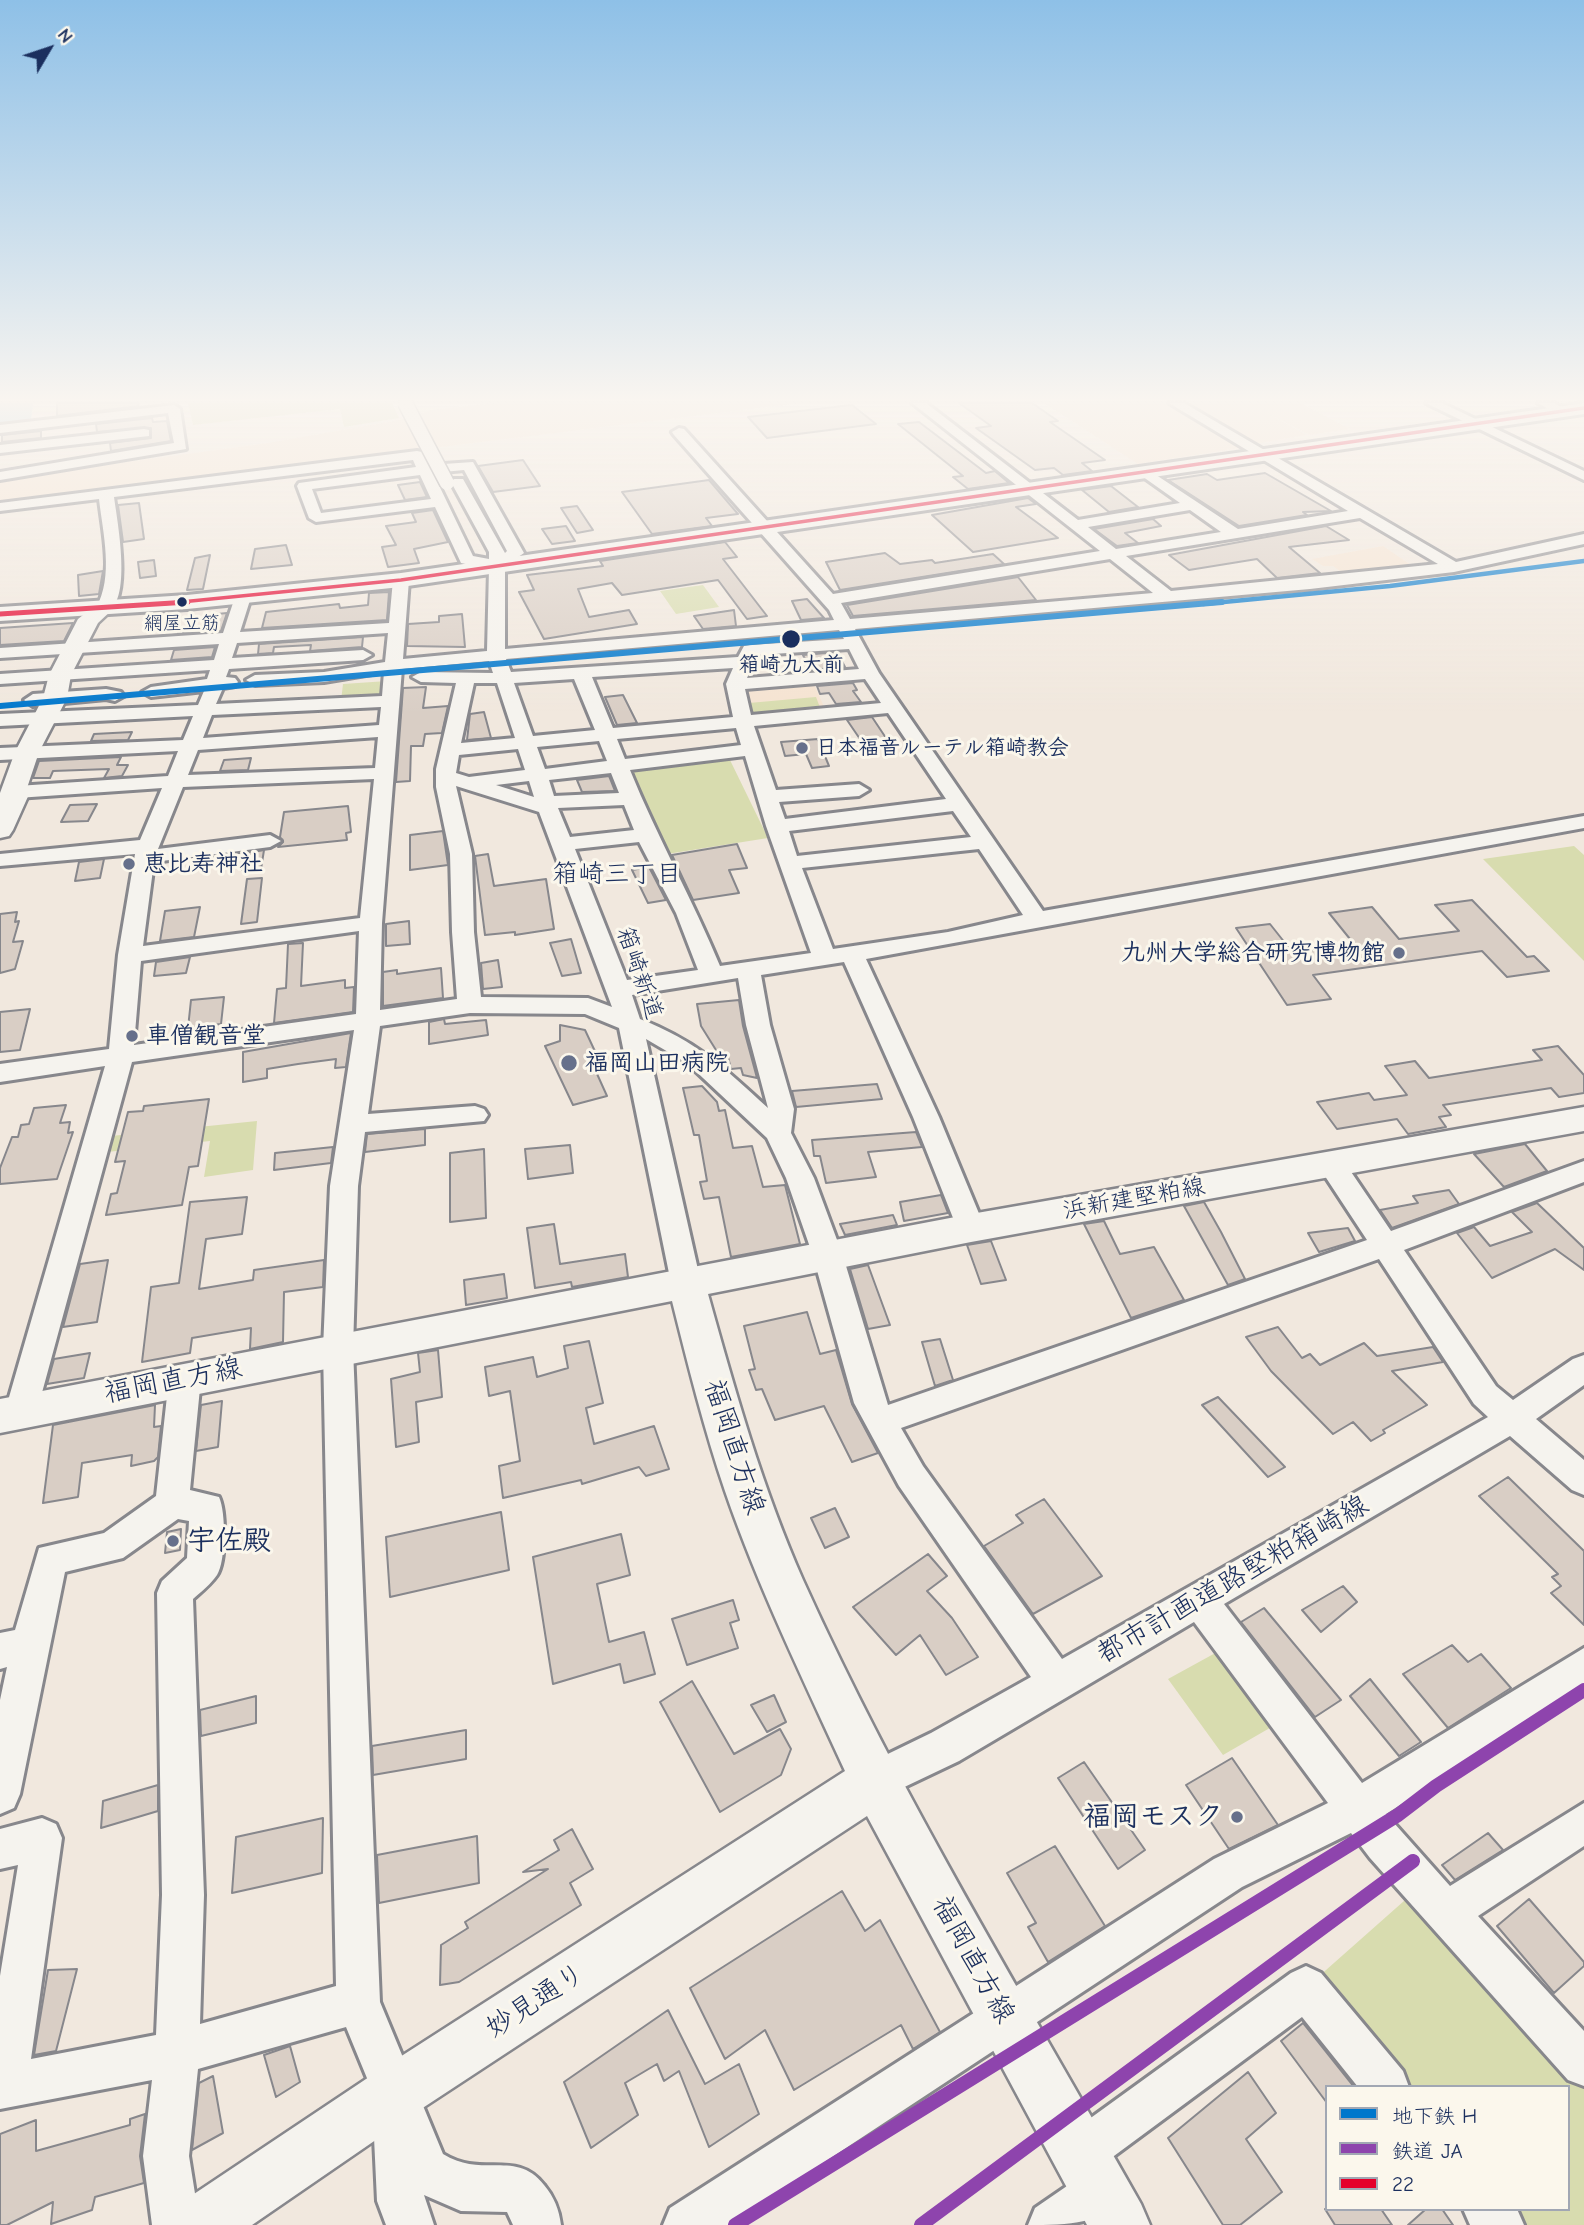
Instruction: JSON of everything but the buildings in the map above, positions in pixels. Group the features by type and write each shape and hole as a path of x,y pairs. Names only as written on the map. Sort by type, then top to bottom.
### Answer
{"highway":[{"path":"0,614 243,597 401,580 898,507"}],"main road":[{"path":"0,831 27,752 50,708 60,675 89,619 104,608"},
{"name":"浜新建堅粕線","path":"686,1283 971,1228 1584,1119"},
{"name":"福岡直方線","path":"11,1413 686,1283 722,1418 747,1493 785,1587 875,1781 1100,2190"},
{"name":"妙見通り","path":"204,2222 395,2093 875,1781"}],"street":[{"path":"104,608 112,599 113,584 107,507"},
{"path":"443,507 467,560 495,565 516,553 491,507"},
{"path":"464,507 484,554 495,565"},
{"path":"745,507 829,600 892,707 1037,919"},
{"path":"1049,507 1170,598"},
{"path":"1073,525 1182,507"},
{"path":"1196,507 1236,534"},
{"path":"1352,507 1454,567"},
{"path":"829,600 1363,513"},
{"path":"0,720 50,708 85,695 115,696 186,687 218,674 284,681 395,665 496,655 1170,598 1454,567 1584,539"},
{"name":"箱崎新道","path":"495,565 496,655 547,805 619,989 630,1024 686,1283"},
{"path":"401,580 390,730 371,923 368,1021 344,1186 338,1349 358,2002 427,2170 449,2186 469,2192 518,2189 536,2212 537,2225"},
{"path":"11,1413 121,1056 130,955 146,851 205,710 243,597"},
{"path":"0,653 398,627"},
{"path":"825,958 776,825 743,721 735,684 750,650 854,644"},
{"path":"0,679 60,675 218,674 395,665 466,679 746,662"},
{"path":"581,673 646,835 687,913 712,975"},
{"path":"735,684 870,673"},
{"path":"466,679 450,750 456,780 463,932 470,1005"},
{"path":"0,705 25,701 50,708 205,710 392,701"},
{"path":"450,750 892,707"},
{"path":"0,754 189,745 390,730"},
{"path":"251,780 263,740"},
{"path":"456,780 619,768 753,749"},
{"path":"10,802 173,782 386,773"},
{"path":"456,780 547,805 631,799"},
{"path":"768,797 859,790"},
{"path":"776,825 959,804"},
{"path":"619,989 1000,929 1037,919 1584,822"},
{"path":"562,844 646,835"},
{"path":"0,860 270,841"},
{"path":"789,863 984,842"},
{"path":"130,955 371,923"},
{"path":"852,954 926,1117 971,1228"},
{"path":"748,970 758,1025 782,1109 778,1133"},
{"path":"0,1073 470,1005 588,1006 665,1038 696,1058 778,1133 800,1178 828,1256 870,1403 911,1476 1057,1683"},
{"path":"353,1124 475,1115"},
{"path":"1331,1164 1485,1395 1510,1420 1584,1480"},
{"path":"880,1422 1385,1245 1584,1171"},
{"name":"都市計画道路堅粕箱崎線","path":"875,1781 945,1747 1198,1598 1510,1420 1584,1368"},
{"path":"0,1794 15,1648 51,1559 111,1547 137,1531 172,1503 185,1378"},
{"path":"172,1503 207,1508 204,1564 176,1593 183,1895 177,2053 166,2156 204,2222"},
{"path":"1198,1598 1356,1810 1584,2064"},
{"path":"687,2225 1005,2021 1228,1873 1356,1810 1584,1666"},
{"path":"1446,1912 1584,1823"},
{"path":"0,1849 42,1838 2,2086 177,2053 358,2002"},
{"path":"1052,2225 1100,2190 1306,1988 1385,2085"},
{"path":"395,2093 401,2201 410,2225"},
{"path":"1489,2211 1500,2225"}],"shaded area":[{"path":"1383,546 1414,567 1347,576 1333,566 1323,566 1312,559"},
{"path":"812,680 826,711 748,718 740,688"}],"green space":[{"path":"703,585 719,607 676,614 660,591"},
{"path":"387,681 385,700 341,701 343,684"},
{"path":"816,697 821,710 753,715 749,703"},
{"path":"729,758 768,838 667,854 631,772"},
{"path":"1574,846 1584,855 1584,961 1483,859"},
{"path":"257,1121 253,1170 204,1177 210,1141 107,1152 111,1136"},
{"path":"1219,1651 1275,1725 1223,1755 1168,1679"},
{"path":"1413,1893 1584,2081 1584,2225 1522,2225 1511,2211 1570,2211 1570,2085 1405,2085 1317,1978"}],"metro line":[{"name":"H","path":"0,706 1104,613 1390,586 1584,561"}],"rail line":[{"name":"JA","path":"735,2225 1398,1815 1436,1786 1584,1690"},
{"name":"JA","path":"921,2225 1413,1861"}],"transit line":[{"name":"22","path":"0,614 187,602 401,580 904,507"}],"place":[{"name":"網屋立筋","path":"182,602"},
{"name":"箱崎九大前","path":"791,639"},
{"name":"日本福音ルーテル箱崎教会","path":"802,748"},
{"name":"恵比寿神社","path":"129,864"},
{"name":"九州大学総合研究博物館","path":"1399,953"},
{"name":"車僧観音堂","path":"132,1036"},
{"name":"福岡山田病院","path":"569,1063"},
{"name":"宇佐殿","path":"173,1541"},
{"name":"福岡モスク","path":"1237,1817"}],"district":[{"name":"箱崎三丁目","path":"617,875"}]}
